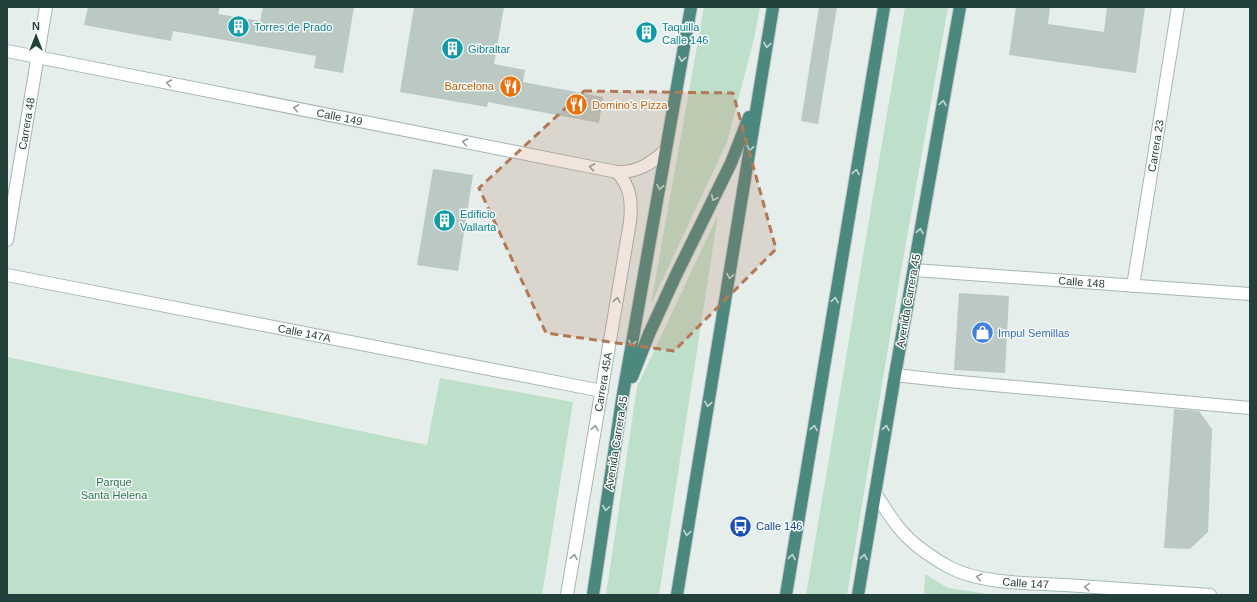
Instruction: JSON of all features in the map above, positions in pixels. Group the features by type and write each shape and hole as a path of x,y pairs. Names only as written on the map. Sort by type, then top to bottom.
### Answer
{"highway":[{"name":"Avenida Carrera 45","path":"593,595 622,400 691,7"},
{"path":"677,595 773,7"},
{"path":"786,595 884,7"},
{"name":"Avenida Carrera 45","path":"858,595 960,7"},
{"path":"622,400 649,334 676,275 731,163 758,96"}],"street":[{"name":"Carrera 48","path":"7,240 46,7"},
{"name":"Carrera 23","path":"1133,286 1178,7"},
{"name":"Calle 149","path":"7,51 617,172 626,173 644,167 666,150"},
{"name":"Carrera 45A","path":"568,595 631,211 630,196 624,180 617,172"},
{"name":"Calle 148","path":"914,270 1250,294"},
{"name":"Calle 147A","path":"7,275 602,391"},
{"path":"895,375 1250,408"},
{"name":"Calle 147","path":"875,493 898,528 907,537 926,553 964,574 987,579 1023,583 1210,595"}],"highlighted area":[{"path":"584,91 733,93 776,249 674,351 546,333 479,188"}],"green space":[{"path":"704,7 760,7 754,39 727,142 651,304"},
{"path":"905,7 948,7 899,282 847,595 806,595"},
{"path":"718,215 659,595 606,595 637,387"},
{"name":"Parque Santa Helena","path":"7,357 427,445 440,378 573,402 542,595 7,595"},
{"path":"925,574 948,588 995,595 924,595"}],"building":[{"path":"88,7 220,7 218,14 260,21 263,7 354,7 343,73 314,68 316,56 173,31 171,41 84,25"},
{"name":"Gibraltar","path":"414,7 504,7 494,64 525,70 523,82 603,97 599,123 488,102 487,107 400,92"},
{"path":"819,7 837,7 818,124 801,121"},
{"path":"1016,7 1050,7 1048,24 1104,32 1107,7 1145,7 1136,73 1009,55"},
{"name":"Edificio Vallarta","path":"433,169 473,175 458,271 417,265"},
{"name":"Impul Semillas","path":"959,293 1009,296 1005,373 954,370"},
{"path":"1174,409 1199,411 1212,429 1208,532 1190,549 1164,548"}],"place":[{"name":"Torres de Prado","path":"238,27"},
{"name":"Taquilla Calle 146","path":"647,33"},
{"name":"Gibraltar","path":"452,49"},
{"name":"Barcelona","path":"510,86"},
{"name":"Domino's Pizza","path":"576,105"},
{"name":"Edificio Vallarta","path":"445,220"},
{"name":"Impul Semillas","path":"982,333"},
{"name":"Calle 146","path":"740,526"}]}
